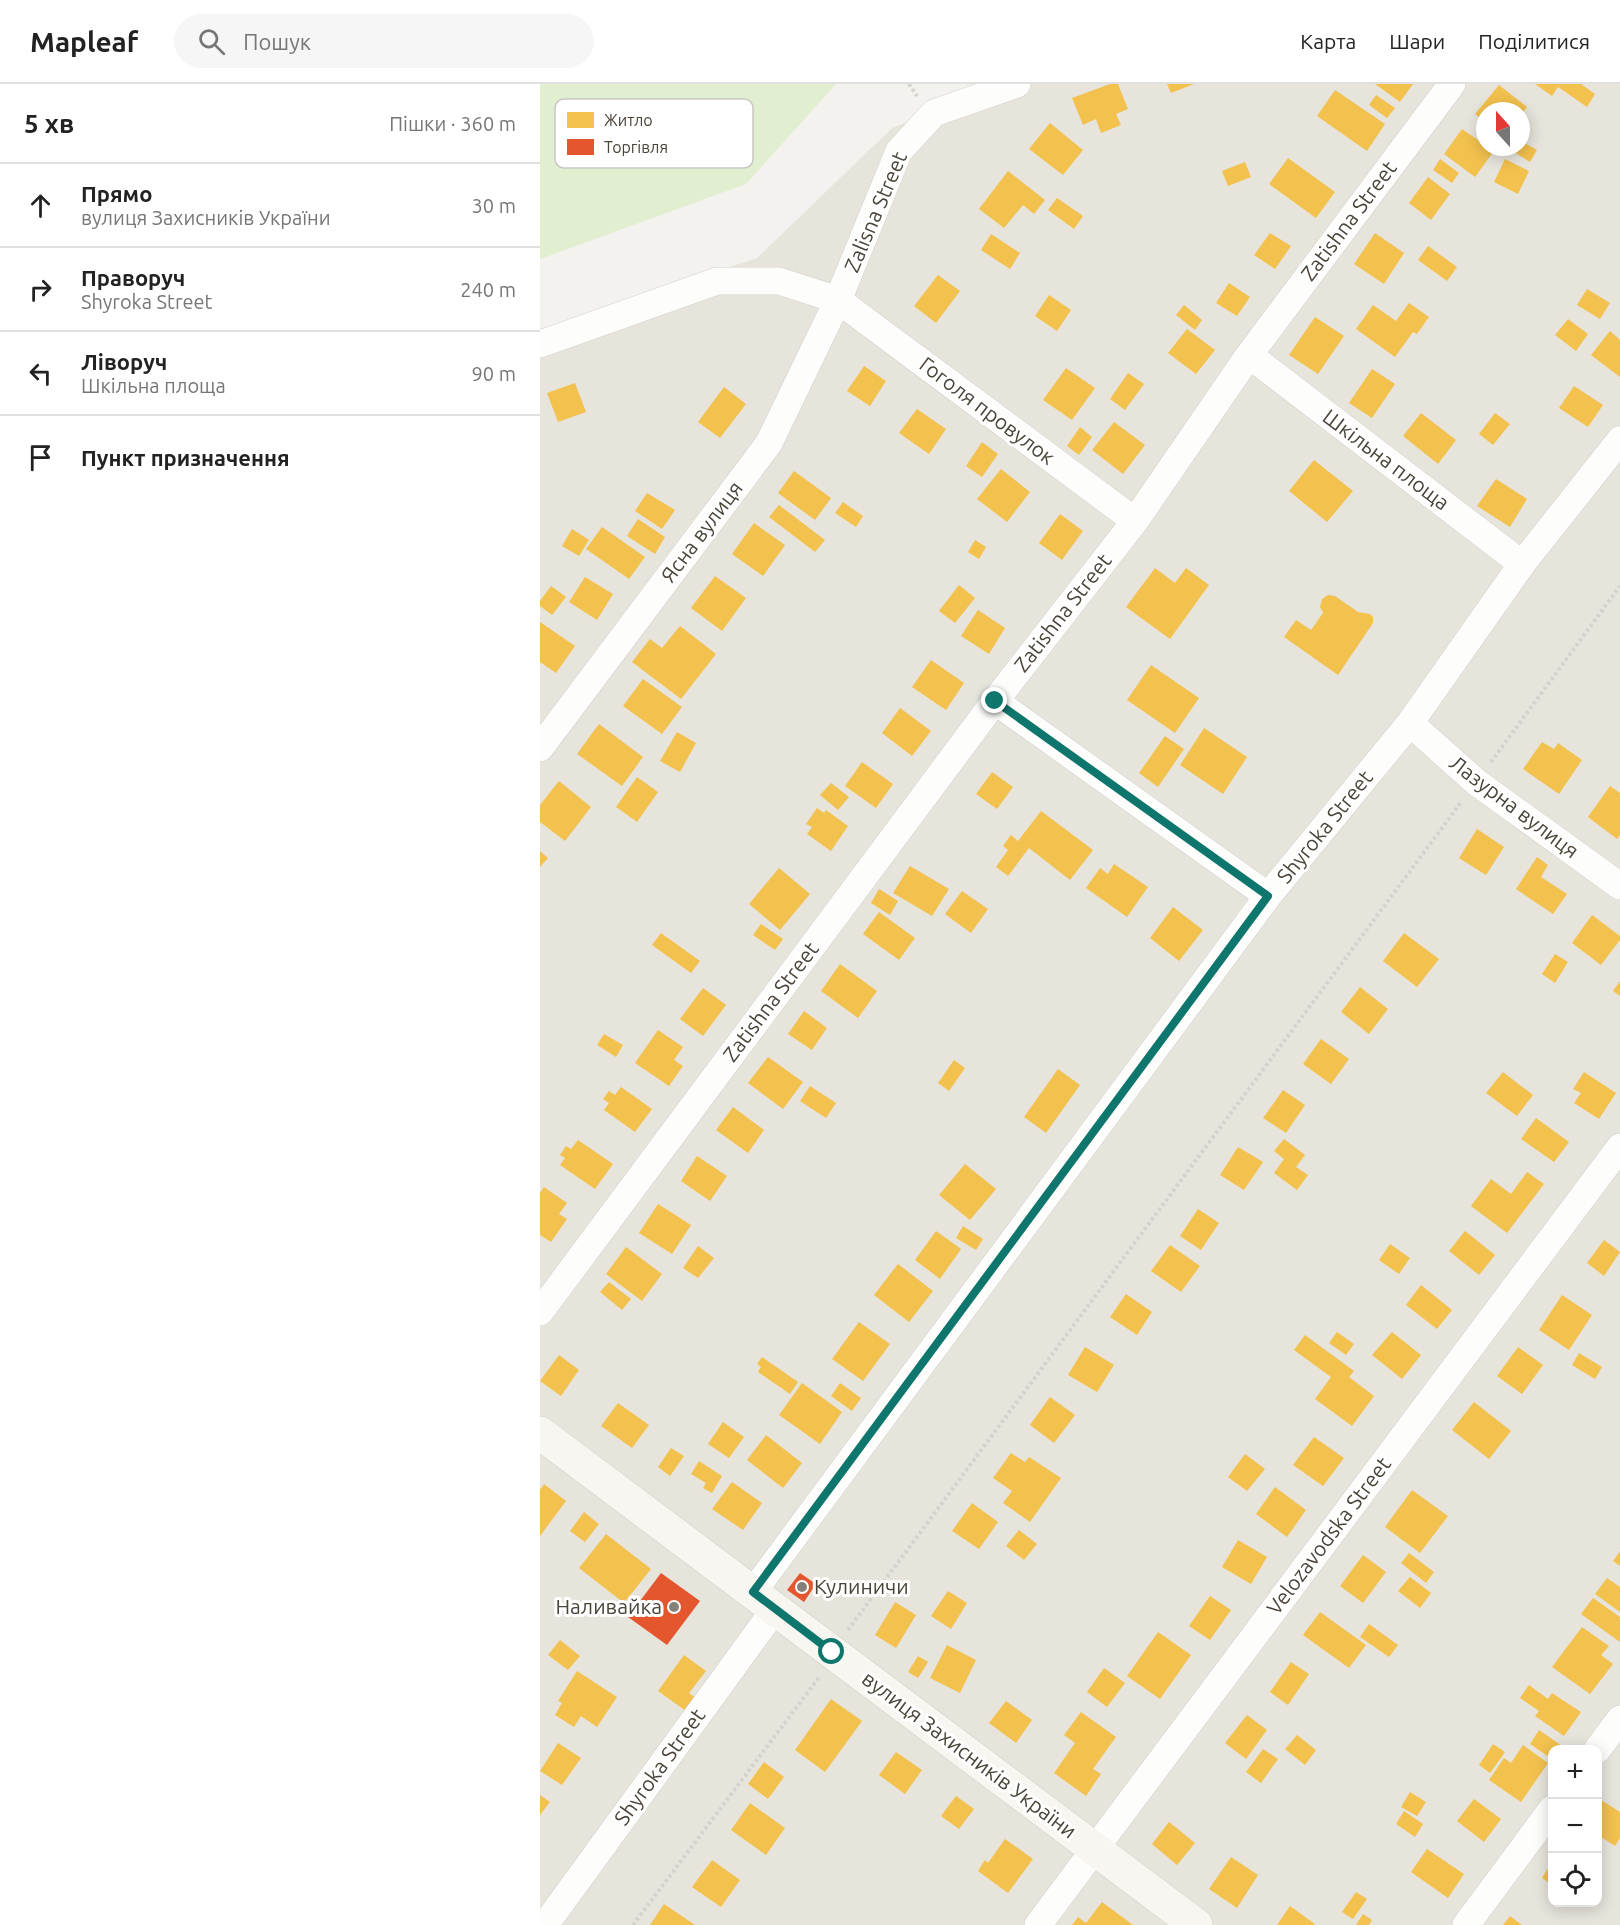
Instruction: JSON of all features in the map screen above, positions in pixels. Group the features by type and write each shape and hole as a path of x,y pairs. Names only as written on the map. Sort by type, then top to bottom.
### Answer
{"street":[{"name":"Zalisna Street","path":"838,300 899,151 934,114 1017,84"},
{"name":"Zatishna Street","path":"540,1312 995,701 1135,521 1249,355 1452,84"},
{"name":"Гоголя провулок","path":"540,344 717,281 779,281 838,300 1135,521"},
{"name":"Ясна вулиця","path":"540,748 769,443 838,300"},
{"name":"Шкільна площа","path":"1249,355 1522,564"},
{"name":"Shyroka Street","path":"544,1925 764,1601 1268,896 1410,723 1522,564 1620,440"},
{"path":"995,701 1268,896"},
{"name":"Лазурна вулиця","path":"1410,723 1476,782 1620,886"},
{"name":"Velozavodska Street","path":"1038,1925 1620,1147"},
{"name":"вулиця Захисників України","path":"540,1433 1196,1925"},
{"path":"1600,1745 1620,1719"},
{"path":"1466,1925 1548,1814"}],"path":[{"path":"633,1925 1620,586"}],"shaded area":[{"path":"1006,84 1620,84 1620,1925 540,1925 540,329 757,258 892,128"}],"green space":[{"path":"540,84 836,84 746,184 540,259"}],"building: Житло":[{"path":"1110,84 1118,84 1128,109 1116,114 1121,125 1101,133 1096,119 1083,125 1072,98"},
{"path":"1167,84 1194,84 1171,93"},
{"path":"1375,84 1413,84 1400,102"},
{"path":"1535,84 1581,84 1595,94 1587,107 1558,87 1552,96"},
{"path":"1499,85 1521,102 1485,102"},
{"path":"1335,90 1385,124 1367,151 1317,116"},
{"path":"1376,95 1395,108 1387,118 1369,105"},
{"path":"1050,123 1083,150 1063,175 1029,149"},
{"path":"1462,129 1476,139 1476,156 1490,156 1475,177 1444,154"},
{"path":"1530,146 1537,150 1530,162 1520,156 1530,156"},
{"path":"1288,158 1335,192 1316,218 1269,184"},
{"path":"1440,159 1459,173 1452,183 1433,170"},
{"path":"1505,159 1529,171 1518,194 1494,182"},
{"path":"1245,162 1251,177 1228,186 1222,171"},
{"path":"1008,171 1045,200 1034,214 1023,205 1004,228 979,209"},
{"path":"1428,177 1450,194 1431,220 1409,203"},
{"path":"1057,198 1083,216 1074,229 1048,210"},
{"path":"1270,233 1291,246 1275,269 1254,255"},
{"path":"1375,233 1404,253 1384,284 1354,264"},
{"path":"991,234 1020,253 1010,269 981,250"},
{"path":"1428,246 1457,267 1447,281 1418,260"},
{"path":"938,275 960,291 936,323 914,306"},
{"path":"1229,283 1250,297 1237,316 1216,303"},
{"path":"1587,289 1610,303 1600,319 1577,305"},
{"path":"1049,295 1071,310 1057,331 1035,316"},
{"path":"1409,303 1429,317 1417,334 1413,332 1395,357 1356,329 1373,305 1396,321"},
{"path":"1184,305 1202,320 1195,330 1176,315"},
{"path":"1315,317 1344,336 1318,374 1289,355"},
{"path":"1568,319 1588,334 1576,351 1555,335"},
{"path":"1187,329 1215,350 1196,374 1168,353"},
{"path":"1610,331 1620,340 1620,377 1591,355"},
{"path":"864,366 886,381 870,406 847,391"},
{"path":"1066,368 1095,388 1072,420 1043,400"},
{"path":"1372,369 1395,384 1372,418 1349,403"},
{"path":"1128,373 1144,384 1125,410 1110,399"},
{"path":"575,383 586,412 558,422 547,393"},
{"path":"1574,386 1603,405 1588,427 1559,408"},
{"path":"724,387 746,404 720,438 698,422"},
{"path":"917,409 946,429 929,454 899,433"},
{"path":"1421,413 1456,440 1438,464 1403,436"},
{"path":"1495,413 1510,424 1493,445 1479,434"},
{"path":"1114,422 1145,445 1123,474 1092,450"},
{"path":"1080,427 1092,437 1079,455 1067,446"},
{"path":"982,442 998,454 982,477 966,466"},
{"path":"1314,460 1353,491 1327,522 1289,491"},
{"path":"1001,469 1030,492 1007,522 977,499"},
{"path":"794,471 831,498 815,520 778,493"},
{"path":"1496,479 1527,499 1510,527 1477,506"},
{"path":"647,493 675,510 662,529 635,511"},
{"path":"843,502 863,516 856,527 835,513"},
{"path":"779,505 825,540 815,552 769,517"},
{"path":"1060,514 1083,531 1062,560 1039,543"},
{"path":"638,519 665,537 655,554 627,536"},
{"path":"754,523 785,545 763,576 732,554"},
{"path":"602,527 645,557 629,579 586,549"},
{"path":"572,529 589,540 579,556 562,546"},
{"path":"975,540 986,547 979,559 968,552"},
{"path":"1155,568 1175,583 1186,568 1209,585 1170,639 1126,607"},
{"path":"715,576 746,598 722,631 691,608"},
{"path":"585,577 613,594 597,620 569,602"},
{"path":"959,585 975,598 955,623 939,611"},
{"path":"551,586 566,597 552,615 540,606 540,601"},
{"path":"1328,595 1335,596 1358,612 1370,614 1373,617 1373,623 1338,675 1284,637 1296,620 1311,630 1323,613 1320,607 1322,599"},
{"path":"978,610 1005,628 989,654 961,636"},
{"path":"540,622 575,646 556,673 540,662"},
{"path":"680,626 716,654 681,699 632,662 650,639 662,648"},
{"path":"931,660 964,683 946,710 912,687"},
{"path":"1151,665 1199,698 1175,733 1127,700"},
{"path":"643,679 682,707 662,734 623,706"},
{"path":"900,708 931,731 912,756 882,733"},
{"path":"599,724 643,757 622,786 577,754"},
{"path":"1204,728 1247,757 1223,794 1180,765"},
{"path":"677,732 696,743 680,772 660,761"},
{"path":"1165,736 1184,749 1158,787 1139,773"},
{"path":"1542,742 1554,749 1558,743 1582,760 1559,794 1523,769"},
{"path":"862,762 893,784 876,808 845,786"},
{"path":"992,772 1013,787 997,809 976,794"},
{"path":"637,777 658,792 637,822 616,807"},
{"path":"559,781 591,807 565,841 540,822 540,805"},
{"path":"831,783 849,797 838,810 820,795"},
{"path":"1610,786 1620,793 1620,835 1617,839 1588,817"},
{"path":"817,808 824,813 826,810 848,826 831,851 807,834 812,827 806,824"},
{"path":"1041,811 1093,850 1070,880 1029,848 1008,876 996,867 1008,850 1003,846 1011,835 1018,841"},
{"path":"1477,829 1504,847 1486,875 1459,858"},
{"path":"540,851 548,858 540,867"},
{"path":"1537,857 1548,865 1541,877 1567,894 1553,914 1516,889"},
{"path":"1114,864 1148,887 1127,917 1086,888 1100,868 1108,874"},
{"path":"910,866 949,889 932,916 893,893"},
{"path":"779,868 810,894 780,930 749,904"},
{"path":"879,889 898,901 890,915 871,903"},
{"path":"962,891 988,909 971,933 945,914"},
{"path":"1173,907 1203,930 1179,961 1150,938"},
{"path":"879,912 915,938 899,960 863,934"},
{"path":"1592,915 1620,936 1620,940 1601,965 1572,943"},
{"path":"761,924 783,939 775,950 753,935"},
{"path":"661,933 700,961 691,973 652,945"},
{"path":"1404,933 1439,959 1417,987 1383,961"},
{"path":"1555,954 1568,962 1555,983 1542,974"},
{"path":"840,964 877,991 858,1018 821,991"},
{"path":"1620,981 1620,996 1613,991"},
{"path":"1360,987 1388,1009 1369,1034 1341,1012"},
{"path":"703,988 726,1005 703,1036 680,1019"},
{"path":"804,1011 827,1028 812,1050 788,1034"},
{"path":"658,1030 683,1047 674,1060 683,1066 669,1086 635,1063"},
{"path":"604,1034 623,1045 616,1057 597,1045"},
{"path":"1321,1039 1349,1059 1331,1084 1303,1064"},
{"path":"768,1057 803,1082 783,1109 748,1083"},
{"path":"954,1060 965,1068 949,1091 938,1083"},
{"path":"1058,1069 1080,1085 1046,1133 1024,1117"},
{"path":"1503,1072 1533,1095 1517,1116 1486,1093"},
{"path":"1584,1072 1616,1093 1599,1119 1574,1103 1581,1093 1573,1089"},
{"path":"810,1086 836,1103 826,1118 800,1101"},
{"path":"621,1087 652,1109 635,1132 604,1110 609,1103 603,1099 609,1091 615,1095"},
{"path":"1283,1090 1305,1105 1286,1133 1263,1118"},
{"path":"733,1107 764,1130 748,1153 716,1130"},
{"path":"1536,1118 1569,1142 1554,1162 1521,1139"},
{"path":"1284,1139 1305,1155 1296,1167 1308,1175 1297,1190 1274,1173 1284,1159 1274,1151"},
{"path":"578,1140 613,1164 595,1189 560,1165 565,1158 560,1155 566,1146 571,1149"},
{"path":"1238,1147 1263,1162 1244,1190 1220,1175"},
{"path":"697,1156 727,1176 710,1201 681,1181"},
{"path":"965,1164 996,1189 970,1220 939,1195"},
{"path":"1527,1172 1544,1184 1507,1233 1471,1206 1491,1179 1511,1194"},
{"path":"544,1187 567,1203 559,1214 567,1219 551,1242 540,1235 540,1193"},
{"path":"658,1204 691,1225 672,1254 639,1233"},
{"path":"1198,1209 1219,1223 1201,1250 1180,1236"},
{"path":"963,1226 983,1239 976,1250 956,1238"},
{"path":"936,1231 961,1249 940,1279 915,1260"},
{"path":"1465,1231 1495,1255 1479,1275 1449,1251"},
{"path":"1604,1240 1620,1252 1604,1276 1587,1263"},
{"path":"1390,1244 1410,1258 1399,1274 1379,1260"},
{"path":"1170,1245 1200,1266 1181,1292 1151,1271"},
{"path":"698,1246 714,1258 698,1278 683,1268"},
{"path":"626,1247 662,1274 642,1301 606,1274"},
{"path":"898,1264 933,1291 909,1322 874,1295"},
{"path":"609,1282 631,1299 622,1310 600,1292"},
{"path":"1421,1285 1452,1310 1437,1329 1406,1305"},
{"path":"1126,1294 1152,1312 1137,1335 1110,1317"},
{"path":"1562,1295 1592,1315 1569,1350 1539,1330"},
{"path":"859,1322 890,1344 863,1381 832,1359"},
{"path":"1337,1332 1354,1344 1346,1355 1329,1343"},
{"path":"1392,1332 1421,1355 1402,1379 1372,1355"},
{"path":"1305,1335 1354,1371 1349,1377 1374,1396 1352,1426 1315,1399 1331,1377 1294,1350"},
{"path":"1085,1347 1114,1365 1097,1392 1068,1375"},
{"path":"1518,1347 1543,1365 1522,1394 1497,1376"},
{"path":"1579,1353 1602,1367 1595,1379 1572,1365"},
{"path":"559,1355 579,1370 561,1396 540,1381"},
{"path":"762,1357 798,1382 790,1394 758,1372 761,1367 757,1364"},
{"path":"802,1383 842,1412 820,1444 779,1415"},
{"path":"840,1383 861,1398 852,1411 831,1396"},
{"path":"1050,1397 1075,1415 1054,1443 1030,1425"},
{"path":"1474,1402 1511,1431 1489,1459 1452,1430"},
{"path":"618,1403 649,1425 632,1448 601,1426"},
{"path":"723,1422 744,1437 729,1458 708,1444"},
{"path":"766,1435 802,1463 783,1488 747,1460"},
{"path":"1314,1437 1344,1458 1323,1486 1293,1465"},
{"path":"671,1448 684,1456 670,1476 658,1467"},
{"path":"1011,1453 1025,1462 1029,1457 1061,1478 1030,1522 1003,1503 1012,1491 993,1478"},
{"path":"1245,1454 1265,1469 1247,1491 1228,1477"},
{"path":"699,1461 722,1476 712,1493 703,1488 706,1483 691,1474"},
{"path":"732,1482 762,1503 743,1530 712,1509"},
{"path":"544,1484 566,1501 540,1536 540,1490"},
{"path":"1275,1487 1306,1510 1287,1537 1256,1514"},
{"path":"1412,1490 1448,1516 1420,1553 1385,1527"},
{"path":"972,1503 998,1522 979,1549 952,1531"},
{"path":"584,1512 599,1524 585,1542 570,1531"},
{"path":"1019,1530 1037,1544 1024,1560 1006,1546"},
{"path":"606,1534 651,1569 624,1603 579,1568"},
{"path":"1238,1540 1267,1557 1251,1584 1222,1567"},
{"path":"1620,1551 1620,1566 1613,1561"},
{"path":"1409,1553 1434,1572 1426,1583 1401,1563"},
{"path":"1363,1555 1386,1572 1363,1603 1340,1586"},
{"path":"1410,1577 1431,1593 1420,1608 1398,1591"},
{"path":"1607,1578 1620,1587 1620,1612 1595,1594"},
{"path":"948,1591 967,1603 951,1629 931,1616"},
{"path":"1210,1596 1231,1610 1210,1640 1189,1626"},
{"path":"1593,1598 1620,1617 1620,1642 1581,1614"},
{"path":"895,1602 916,1615 896,1648 875,1635"},
{"path":"1320,1612 1366,1645 1349,1668 1303,1635"},
{"path":"1369,1624 1398,1645 1389,1657 1360,1637"},
{"path":"1582,1627 1609,1646 1601,1655 1613,1664 1590,1694 1552,1667"},
{"path":"1158,1632 1191,1655 1160,1699 1127,1676"},
{"path":"560,1640 580,1656 568,1670 548,1655"},
{"path":"947,1645 976,1660 960,1693 930,1678"},
{"path":"684,1655 706,1671 689,1693 696,1698 686,1711 658,1691"},
{"path":"918,1656 928,1662 918,1678 908,1672"},
{"path":"1291,1662 1309,1674 1288,1705 1270,1692"},
{"path":"1104,1668 1125,1683 1107,1707 1087,1692"},
{"path":"577,1671 617,1697 597,1727 581,1716 574,1727 555,1715 562,1703 558,1701"},
{"path":"1529,1685 1548,1699 1552,1693 1581,1712 1564,1736 1535,1716 1539,1711 1520,1698"},
{"path":"831,1699 862,1721 825,1772 795,1750"},
{"path":"1006,1701 1032,1720 1016,1743 989,1723"},
{"path":"1081,1712 1116,1737 1093,1769 1101,1774 1086,1796 1054,1773 1075,1743 1064,1735"},
{"path":"1247,1715 1267,1730 1246,1759 1225,1743"},
{"path":"1539,1730 1561,1745 1548,1745 1548,1756 1530,1744"},
{"path":"1297,1735 1316,1750 1305,1765 1285,1749"},
{"path":"558,1743 581,1758 562,1785 540,1771"},
{"path":"1493,1744 1505,1752 1490,1773 1479,1765"},
{"path":"1523,1745 1548,1763 1521,1802 1489,1780 1504,1758 1511,1763"},
{"path":"1263,1749 1278,1759 1261,1783 1246,1772"},
{"path":"896,1752 922,1770 905,1794 879,1775"},
{"path":"764,1762 784,1777 768,1799 748,1784"},
{"path":"1410,1792 1426,1802 1417,1816 1401,1807"},
{"path":"540,1795 550,1802 540,1815"},
{"path":"956,1796 974,1809 959,1829 941,1816"},
{"path":"1474,1799 1501,1819 1484,1842 1457,1821"},
{"path":"1602,1801 1620,1812 1620,1838 1615,1846 1602,1838"},
{"path":"750,1803 785,1828 766,1855 731,1830"},
{"path":"1404,1811 1423,1824 1415,1837 1396,1824"},
{"path":"1169,1822 1195,1843 1177,1865 1152,1844"},
{"path":"1005,1839 1033,1859 1008,1893 978,1871 985,1860 988,1863"},
{"path":"1427,1849 1464,1874 1448,1898 1411,1872"},
{"path":"1231,1857 1258,1875 1237,1908 1209,1889"},
{"path":"712,1860 740,1880 721,1907 692,1887"},
{"path":"1548,1868 1548,1882 1542,1878"},
{"path":"1356,1892 1367,1899 1353,1919 1342,1912"},
{"path":"1102,1902 1133,1925 1072,1925 1078,1917 1086,1923"},
{"path":"664,1904 695,1925 650,1925"},
{"path":"1290,1906 1315,1924 1277,1925"},
{"path":"1363,1914 1372,1920 1369,1925 1356,1925"},
{"path":"1510,1916 1522,1925 1503,1925"}],"building: Торгівля":[{"path":"661,1573 700,1601 667,1645 628,1617"},
{"name":"Кулиничи","path":"800,1573 816,1584 804,1602 787,1590"}],"place":[{"name":"Кулиничи","path":"802,1587"},
{"name":"Наливайка","path":"674,1607"}],"route":[{"path":"832,1652 753,1592 1268,896 995,701"}]}
